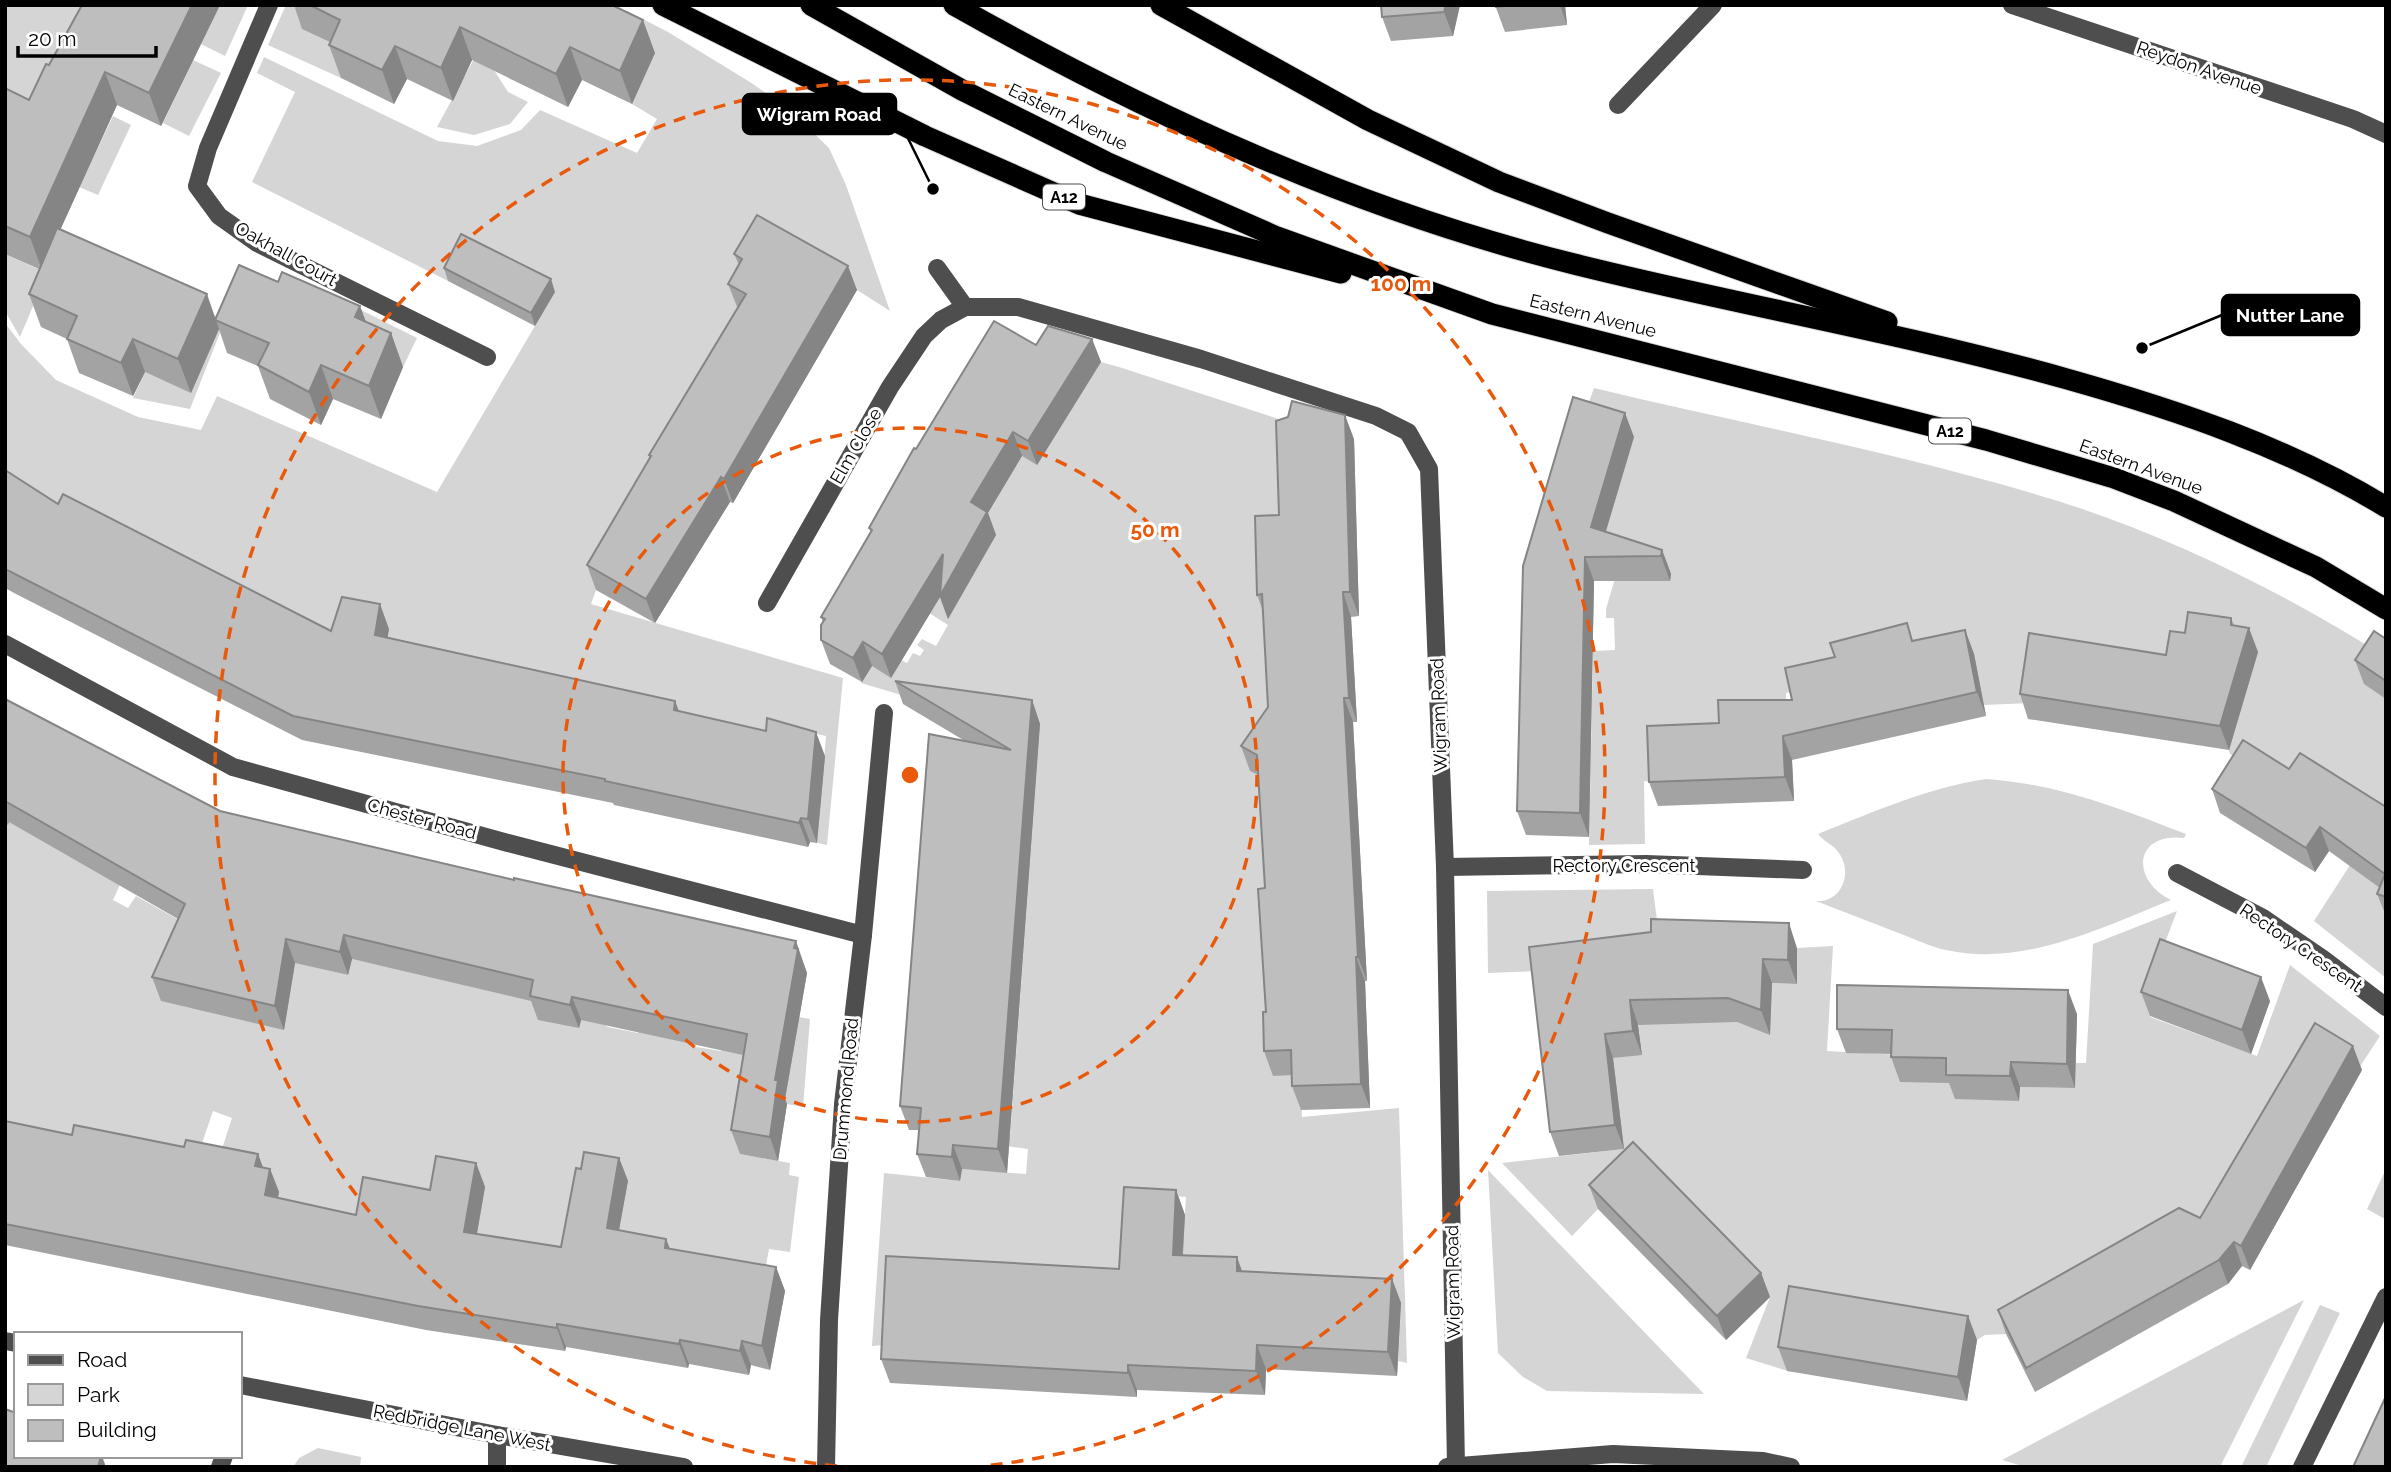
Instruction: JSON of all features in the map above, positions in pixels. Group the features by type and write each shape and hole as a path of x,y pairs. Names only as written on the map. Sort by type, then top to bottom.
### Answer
{"highway":[{"name":"A12","path":"663,5 925,136 1079,204 1492,314"},
{"name":"Eastern Avenue","path":"811,5 962,90 1106,162 1277,237 1492,314 1986,440 2114,478 2174,501 2316,566 2386,609"},
{"path":"954,5 1069,69 1207,136 1422,219 1573,264 1975,353 2147,401 2243,436 2360,491 2386,507"},
{"path":"1161,5 1368,120 1499,182 1975,353"}],"street":[{"name":"Oakhall Court","path":"269,5 208,148 197,186 219,216 257,243 487,357"},
{"path":"1618,105 1713,5"},
{"name":"Reydon Avenue","path":"2012,5 2340,115 2386,134"},
{"path":"937,268 965,307"},
{"name":"Elm Close","path":"767,603 890,387 923,337 941,320 965,307"},
{"name":"Wigram Road","path":"965,307 1018,307 1213,363 1376,416 1408,432 1429,469 1445,867 1456,1466"},
{"name":"Chester Road","path":"5,644 233,768 863,935"},
{"name":"Drummond Road","path":"827,1467 829,1320 843,1104 863,935 884,713"},
{"name":"Rectory Crescent","path":"1445,867 1646,864 1803,870"},
{"name":"Rectory Crescent","path":"2177,873 2263,918 2386,1007"},
{"path":"2302,1467 2386,1297"},
{"name":"Redbridge Lane West","path":"242,1391 684,1467"},
{"path":"497,1436 497,1467"},
{"path":"1447,1467 1613,1454 1763,1461 1791,1467"}],"green space":[{"path":"5,5 96,5 61,91 5,106"},
{"path":"219,5 248,5 225,56 201,44"},
{"path":"286,5 313,5 352,53 341,78 268,45"},
{"path":"627,11 668,32 750,82 789,109 829,148 846,185 890,311 857,290 755,318 596,590 591,604 843,678 827,845 817,843 826,736 798,730 795,748 340,655 5,489 5,323 56,380 138,417 201,430 217,396 437,492 555,292 465,247 448,281 252,182 295,92 257,73 264,57 438,141 477,146 521,130 540,110 637,153 657,119 632,104 655,53 616,34"},
{"path":"480,48 508,92 528,102 510,124 474,135 437,127"},
{"path":"193,60 221,73 189,136 163,123"},
{"path":"113,116 131,125 98,195 79,187"},
{"path":"5,254 47,273 20,337 5,311"},
{"path":"154,288 225,320 190,409 133,398 145,372 191,392"},
{"path":"351,305 417,338 403,367 367,350"},
{"path":"1101,362 1300,426 1272,619 1266,779 1300,1074 1302,1117 1399,1108 1407,1363 1398,1361 1401,1304 1182,1261 1186,1197 1155,1194 1140,1323 872,1346 884,1173 960,1181 962,1169 1026,1174 1028,1149 1006,1146 1010,1137 1040,724 925,702 861,683 872,666 891,677 901,660 907,663 913,653 920,656 924,650 917,645 922,639 936,646 948,625 929,613 1022,456 1037,464"},
{"path":"1594,388 1943,469 2101,515 2184,549 2266,588 2383,655 2386,699 2386,978 2314,921 2361,848 2251,764 2230,754 2194,658 2031,703 1984,705 1973,655 1786,693 1786,725 1657,783 1644,781 1645,844 1589,845 1593,651 1615,650 1614,618 1606,618 1606,609 1621,558 1600,551 1634,437 1582,421"},
{"path":"1986,779 2063,792 2112,806 2186,834 2184,838 2167,838 2155,842 2143,859 2149,881 2171,900 2061,942 2033,949 1975,954 1935,947 1816,901 1833,897 1845,877 1839,853 1818,834 1921,795"},
{"path":"17,801 123,878 113,900 128,908 136,896 177,919 211,855 297,963 348,975 352,959 583,1010 608,1027 638,1033 640,1025 692,1035 690,1046 721,1051 723,1043 799,1017 810,1019 803,1107 749,1097 740,1154 790,1163 789,1175 799,1177 790,1252 769,1249 762,1287 618,1235 628,1182 569,1270 364,1238 319,1228 217,1164 232,1118 213,1111 198,1155 5,1134 5,823 7,824","holes":["198,989 191,1008 161,1000","242,996 284,1029 238,1019"]},
{"path":"1653,889 1660,944 1716,1014 1770,1034 1772,983 1797,984 1797,948 1833,946 1827,1051 1900,1055 1955,1083 2019,1101 2020,1087 2075,1088 2076,1063 2086,1063 2093,944 2177,911 2158,961 2150,1017 2257,1056 2290,965 2380,1036 2359,1068 2224,1185 2219,1184 2188,1236 2006,1334 1985,1335 1977,1340 1797,1317 1791,1372 1746,1358 1770,1297 1598,1209 1572,1236 1502,1163 1623,1149 1613,1058 1642,1054 1636,1006 1538,971 1488,973 1487,891"},
{"path":"2386,1169 2386,1217 2385,1219 2367,1209"},
{"path":"1488,1170 1704,1394 1547,1391 1523,1377 1498,1353"},
{"path":"2304,1300 2220,1467 2026,1467 2002,1460"},
{"path":"2320,1305 2340,1313 2266,1467 2241,1467"},
{"path":"318,1448 361,1457 360,1467 293,1467 299,1458"}],"building":[{"path":"82,5 192,5 149,93 105,72 30,237 5,226 5,88 29,100 46,64 49,65"},
{"path":"310,5 612,5 643,20 620,71 570,47 556,74 460,27 441,68 395,46 382,70 329,45 340,20"},
{"path":"1381,5 1446,5 1444,12 1382,17"},
{"path":"757,215 848,266 724,479 721,477 646,599 587,565 651,456 649,455 746,294 728,284 742,259 734,254"},
{"path":"57,228 207,294 178,359 133,339 121,363 67,339 77,316 29,294"},
{"path":"461,234 551,279 531,313 444,268"},
{"path":"239,265 278,282 282,272 360,306 355,317 391,333 369,386 321,365 309,392 258,365 269,343 215,320"},
{"path":"994,321 1036,345 1048,326 1092,339 1028,441 1013,432 971,502 987,512 940,596 943,554 882,654 863,642 853,658 821,640 821,625 825,619 821,617 872,530 869,528 914,448 916,449"},
{"path":"1573,397 1625,413 1591,527 1662,550 1661,556 1585,557 1580,813 1517,811 1523,566"},
{"path":"1292,401 1345,415 1350,592 1343,592 1349,698 1344,698 1358,957 1361,1084 1292,1086 1291,1050 1264,1051 1263,1012 1266,1012 1258,889 1265,888 1257,755 1241,746 1268,707 1262,594 1257,595 1255,516 1279,515 1276,421 1288,417"},
{"path":"5,470 58,504 63,494 331,631 342,597 380,604 375,635 675,701 674,710 766,731 767,718 816,732 808,819 801,818 799,823 605,779 293,716 5,569"},
{"path":"2188,612 2231,618 2231,625 2249,628 2220,726 2020,694 2029,633 2166,655 2170,631 2185,633"},
{"path":"1907,623 1912,641 1965,630 1977,692 1783,736 1785,777 1649,782 1647,726 1719,723 1718,700 1792,700 1785,668 1835,657 1830,643"},
{"path":"2374,631 2386,639 2386,681 2355,660"},
{"path":"895,681 1032,700 998,1149 953,1145 952,1157 917,1154 921,1108 900,1106 929,734 1011,750"},
{"path":"5,699 220,811 514,880 796,941 794,948 798,949 775,1080 778,1080 770,1137 731,1130 747,1034 572,997 570,1005 530,996 533,980 344,935 340,952 286,939 275,1006 152,977 185,904 5,801"},
{"path":"2243,740 2289,769 2300,753 2386,807 2386,897 2377,894 2385,874 2320,827 2306,848 2212,789"},
{"path":"1651,919 1789,923 1788,960 1763,959 1761,1010 1728,998 1630,1000 1633,1031 1605,1034 1615,1125 1550,1132 1529,947 1651,932"},
{"path":"2160,939 2261,977 2242,1030 2141,992"},
{"path":"1837,985 2068,990 2067,1064 2011,1062 2010,1076 1946,1075 1946,1058 1891,1057 1892,1030 1837,1029"},
{"path":"2315,1023 2353,1046 2241,1246 2234,1242 2219,1260 2026,1368 1998,1310 2179,1208 2200,1218"},
{"path":"5,1121 72,1135 74,1125 184,1147 186,1140 258,1154 255,1166 270,1169 265,1195 356,1215 363,1177 430,1190 436,1156 476,1163 464,1232 561,1247 576,1168 581,1169 584,1152 619,1158 607,1228 666,1239 665,1248 776,1267 762,1346 742,1341 740,1351 680,1340 679,1344 557,1324 557,1328 418,1306 5,1224"},
{"path":"1633,1142 1761,1273 1717,1316 1589,1185"},
{"path":"1124,1187 1176,1190 1173,1255 1237,1257 1237,1271 1392,1279 1388,1352 1257,1345 1256,1371 1128,1365 1128,1373 881,1359 886,1256 1119,1269"},
{"path":"1789,1286 1968,1316 1958,1377 1778,1347"},
{"path":"2386,1396 2386,1467 2353,1467"},
{"path":"5,1409 14,1412 14,1458 100,1458 98,1467 5,1467"}],"place":[{"name":"Wigram Road","path":"933,189"},
{"name":"Nutter Lane","path":"2142,348"}]}
